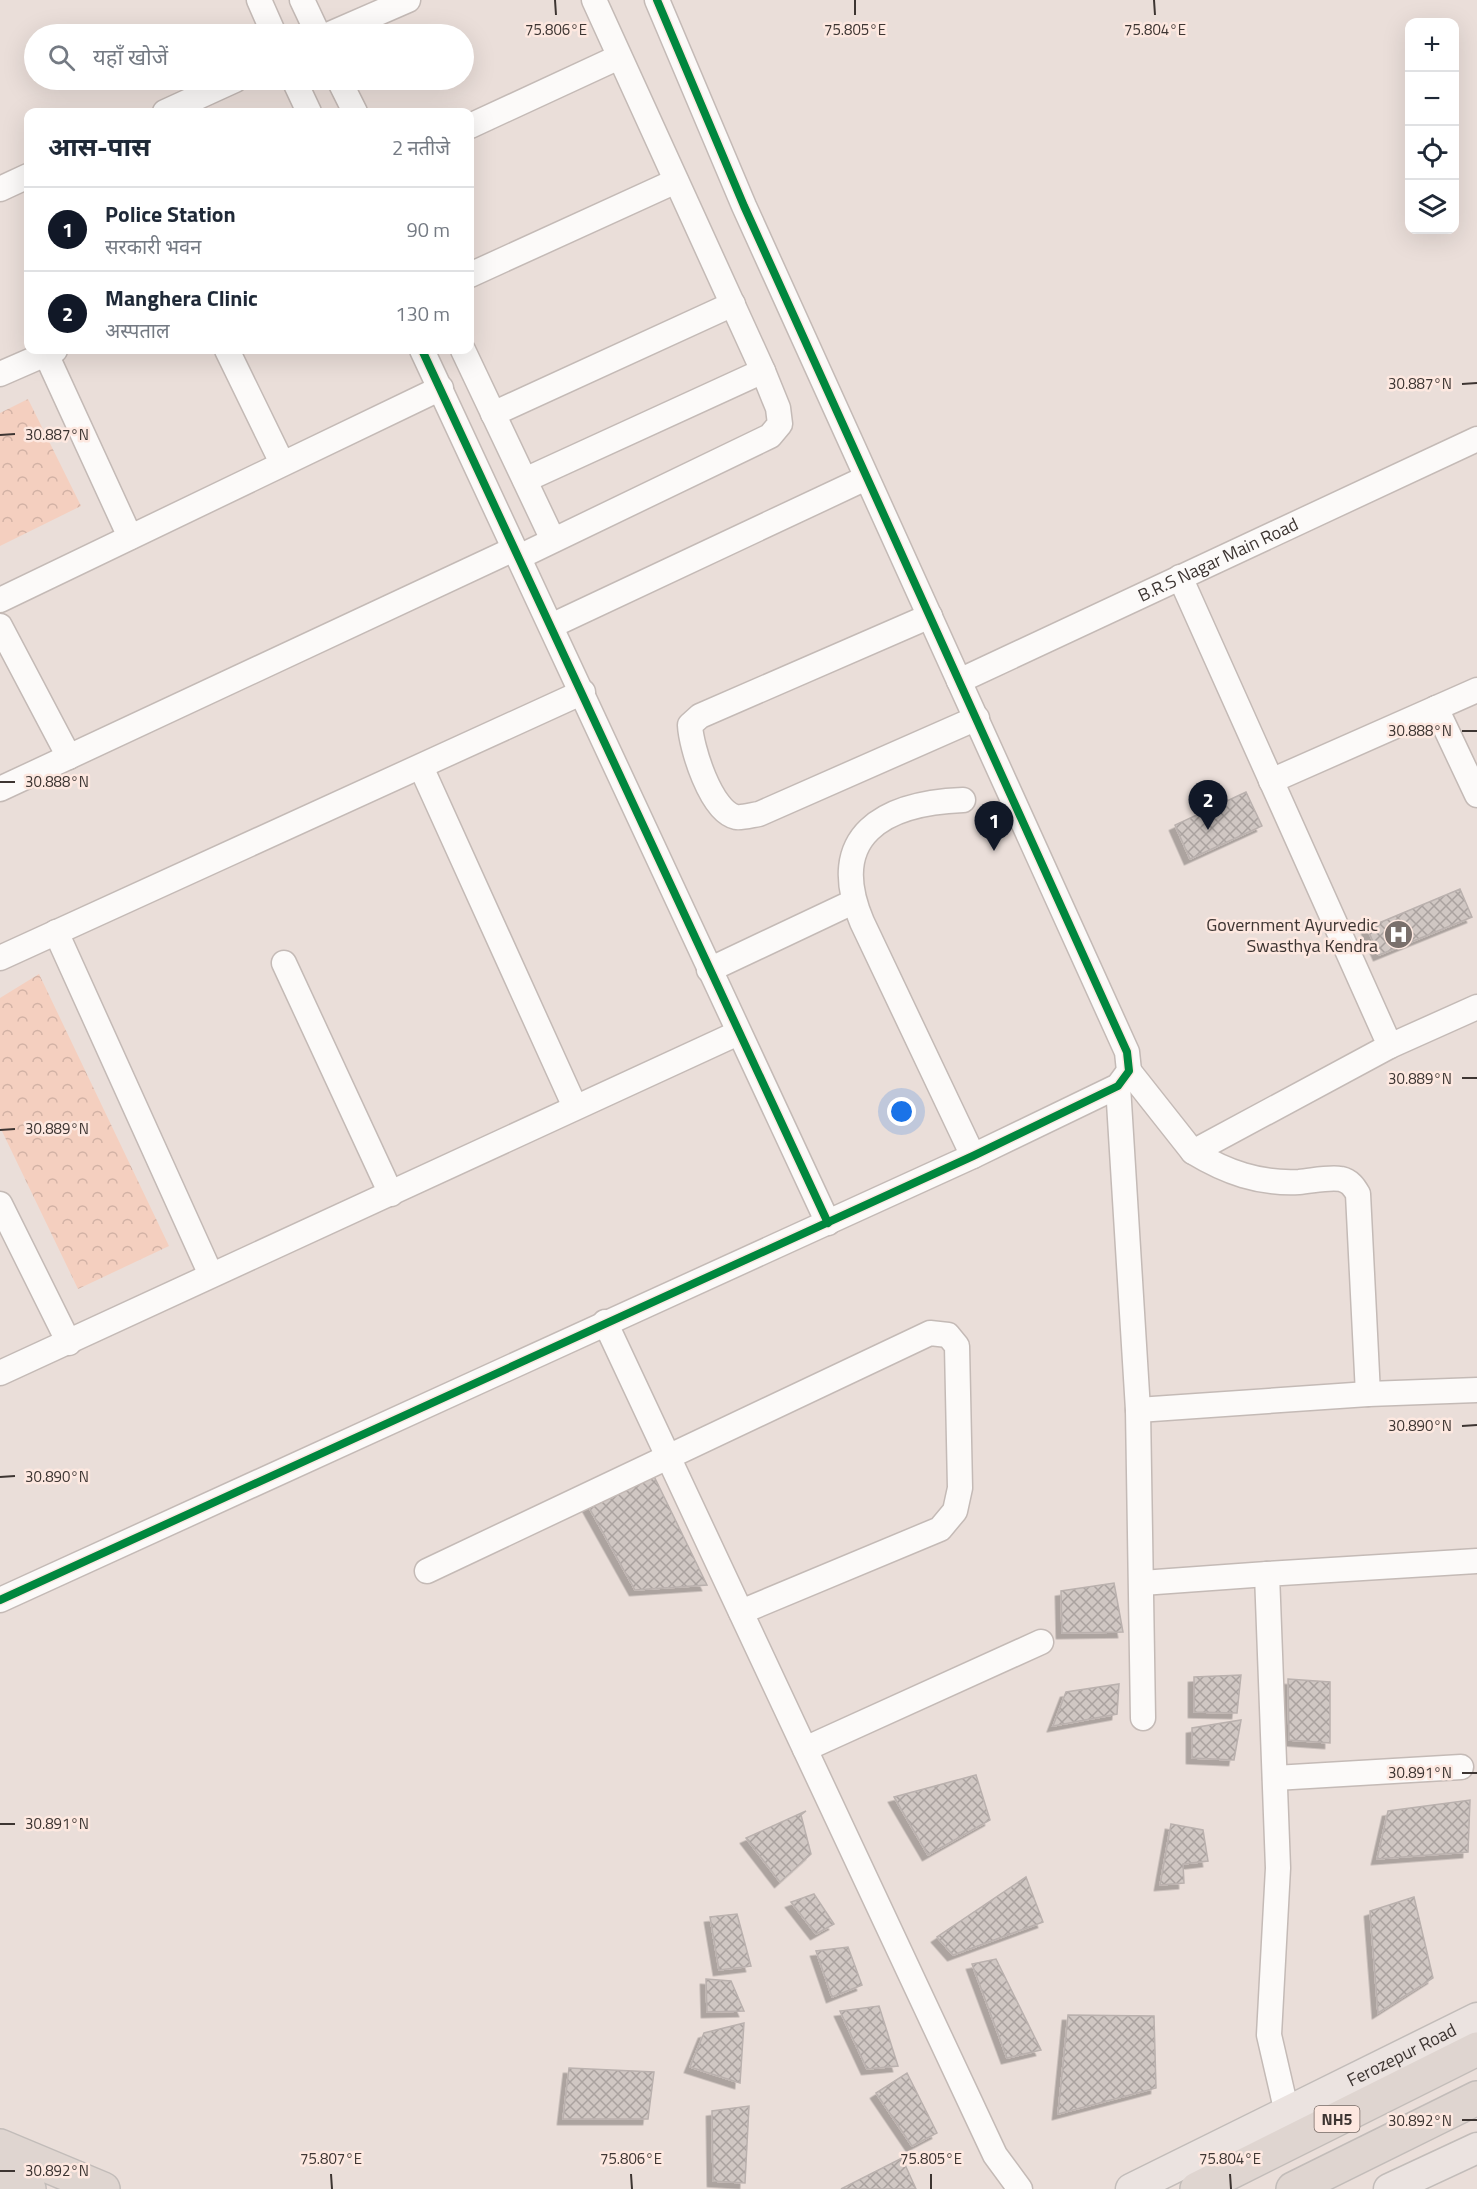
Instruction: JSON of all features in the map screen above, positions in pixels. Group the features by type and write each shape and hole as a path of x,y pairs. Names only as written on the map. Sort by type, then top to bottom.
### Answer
{"highway":[{"name":"NH5","path":"1197,2189 1477,2049"},
{"name":"NH5","path":"1293,2189 1477,2098"},
{"path":"0,2146 102,2189"},
{"path":"0,2177 29,2189"}],"main road":[{"name":"Ferozepur Road","path":"1131,2189 1477,2018"},
{"path":"1389,2189 1477,2148"}],"street":[{"path":"259,0 270,24"},
{"path":"302,0 313,24"},
{"path":"353,24 408,0"},
{"path":"0,789 517,553 553,540 770,436 780,424 778,408 763,371 594,0"},
{"path":"657,0 744,206 1127,1052 1124,1078 1138,1410 1143,1718"},
{"path":"474,124 619,57"},
{"path":"174,108 213,90"},
{"path":"299,90 307,108"},
{"path":"344,90 352,108"},
{"path":"0,189 24,178"},
{"path":"474,273 676,181"},
{"path":"493,414 733,304"},
{"path":"0,374 45,354"},
{"path":"51,354 130,537"},
{"path":"229,354 282,463"},
{"path":"424,354 828,1223"},
{"path":"466,354 553,540"},
{"path":"525,480 763,371"},
{"path":"0,600 441,388"},
{"name":"B.R.S Nagar Main Road","path":"959,681 1015,657 1180,577 1477,439"},
{"path":"551,626 867,478"},
{"path":"1180,577 1390,1046"},
{"path":"930,616 700,716 690,725 691,740 711,792 722,809 736,817 759,814 977,718"},
{"path":"0,626 69,757"},
{"path":"1271,781 1477,690"},
{"path":"0,958 421,768 583,692"},
{"path":"1436,708 1477,795"},
{"path":"421,768 575,1107"},
{"path":"963,800 930,801 900,809 872,828 854,849 849,878 854,902 973,1156"},
{"path":"709,970 854,902"},
{"path":"56,932 211,1275"},
{"path":"284,963 391,1194"},
{"path":"1193,1152 1390,1046 1477,1007"},
{"path":"0,1373 738,1033"},
{"path":"1124,1078 1193,1152 1224,1170 1259,1179 1296,1182 1341,1179 1353,1185 1358,1194 1368,1394"},
{"path":"0,1600 973,1156 1124,1078"},
{"path":"0,1204 69,1343"},
{"path":"605,1322 995,2156 1020,2189"},
{"path":"427,1571 930,1333 948,1335 957,1347 960,1488 955,1511 940,1529 741,1612"},
{"path":"1138,1410 1368,1394 1477,1390"},
{"path":"1142,1583 1477,1561"},
{"path":"1267,1574 1278,1868 1269,2035 1287,2113"},
{"path":"806,1749 1041,1642"},
{"path":"1275,1778 1461,1767"},
{"path":"995,2156 1000,2189"}],"green space":[{"path":"28,399 81,506 0,546 0,413"},
{"path":"39,974 169,1246 78,1289 0,1127 0,998"}],"building":[{"path":"1246,792 1262,826 1190,859 1175,825"},
{"path":"1460,889 1472,917 1379,955 1367,928"},
{"path":"650,1468 707,1585 635,1590 586,1502"},
{"path":"1114,1583 1123,1632 1062,1633 1061,1591"},
{"path":"1241,1675 1237,1713 1194,1712 1194,1677"},
{"path":"1288,1679 1330,1682 1330,1743 1289,1740"},
{"path":"1119,1684 1117,1714 1053,1726 1066,1692"},
{"path":"1241,1720 1234,1760 1192,1758 1192,1728"},
{"path":"976,1775 990,1820 928,1855 894,1797"},
{"path":"1470,1800 1468,1852 1377,1859 1388,1811"},
{"path":"806,1811 801,1815 811,1854 780,1882 746,1838"},
{"path":"1171,1824 1203,1830 1208,1861 1183,1864 1184,1883 1160,1885"},
{"path":"1026,1877 1043,1922 953,1955 937,1937"},
{"path":"814,1894 834,1924 816,1934 791,1902"},
{"path":"1414,1897 1433,1978 1378,2013 1370,1911"},
{"path":"737,1914 751,1966 719,1970 710,1917"},
{"path":"848,1947 862,1985 832,1997 816,1951"},
{"path":"996,1959 1041,2050 1007,2058 972,1964"},
{"path":"706,1979 731,1981 744,2011 707,2012"},
{"path":"879,2006 898,2066 867,2069 840,2011"},
{"path":"1068,2015 1154,2016 1156,2088 1058,2114"},
{"path":"744,2023 740,2083 690,2067 704,2033"},
{"path":"569,2068 654,2072 648,2119 563,2119"},
{"path":"907,2073 937,2133 912,2146 876,2093"},
{"path":"749,2106 745,2183 713,2181 712,2111"},
{"path":"902,2158 916,2189 841,2189"}],"cycle path":[{"path":"0,1600 973,1156 1118,1086 1129,1071 1127,1052 744,206 657,0"},
{"path":"424,354 828,1223"}],"place":[{"name":"Manghera Clinic","path":"1208,830"},
{"name":"Police Station","path":"994,851"},
{"name":"Government Ayurvedic Swasthya Kendra","path":"1399,935"}]}
